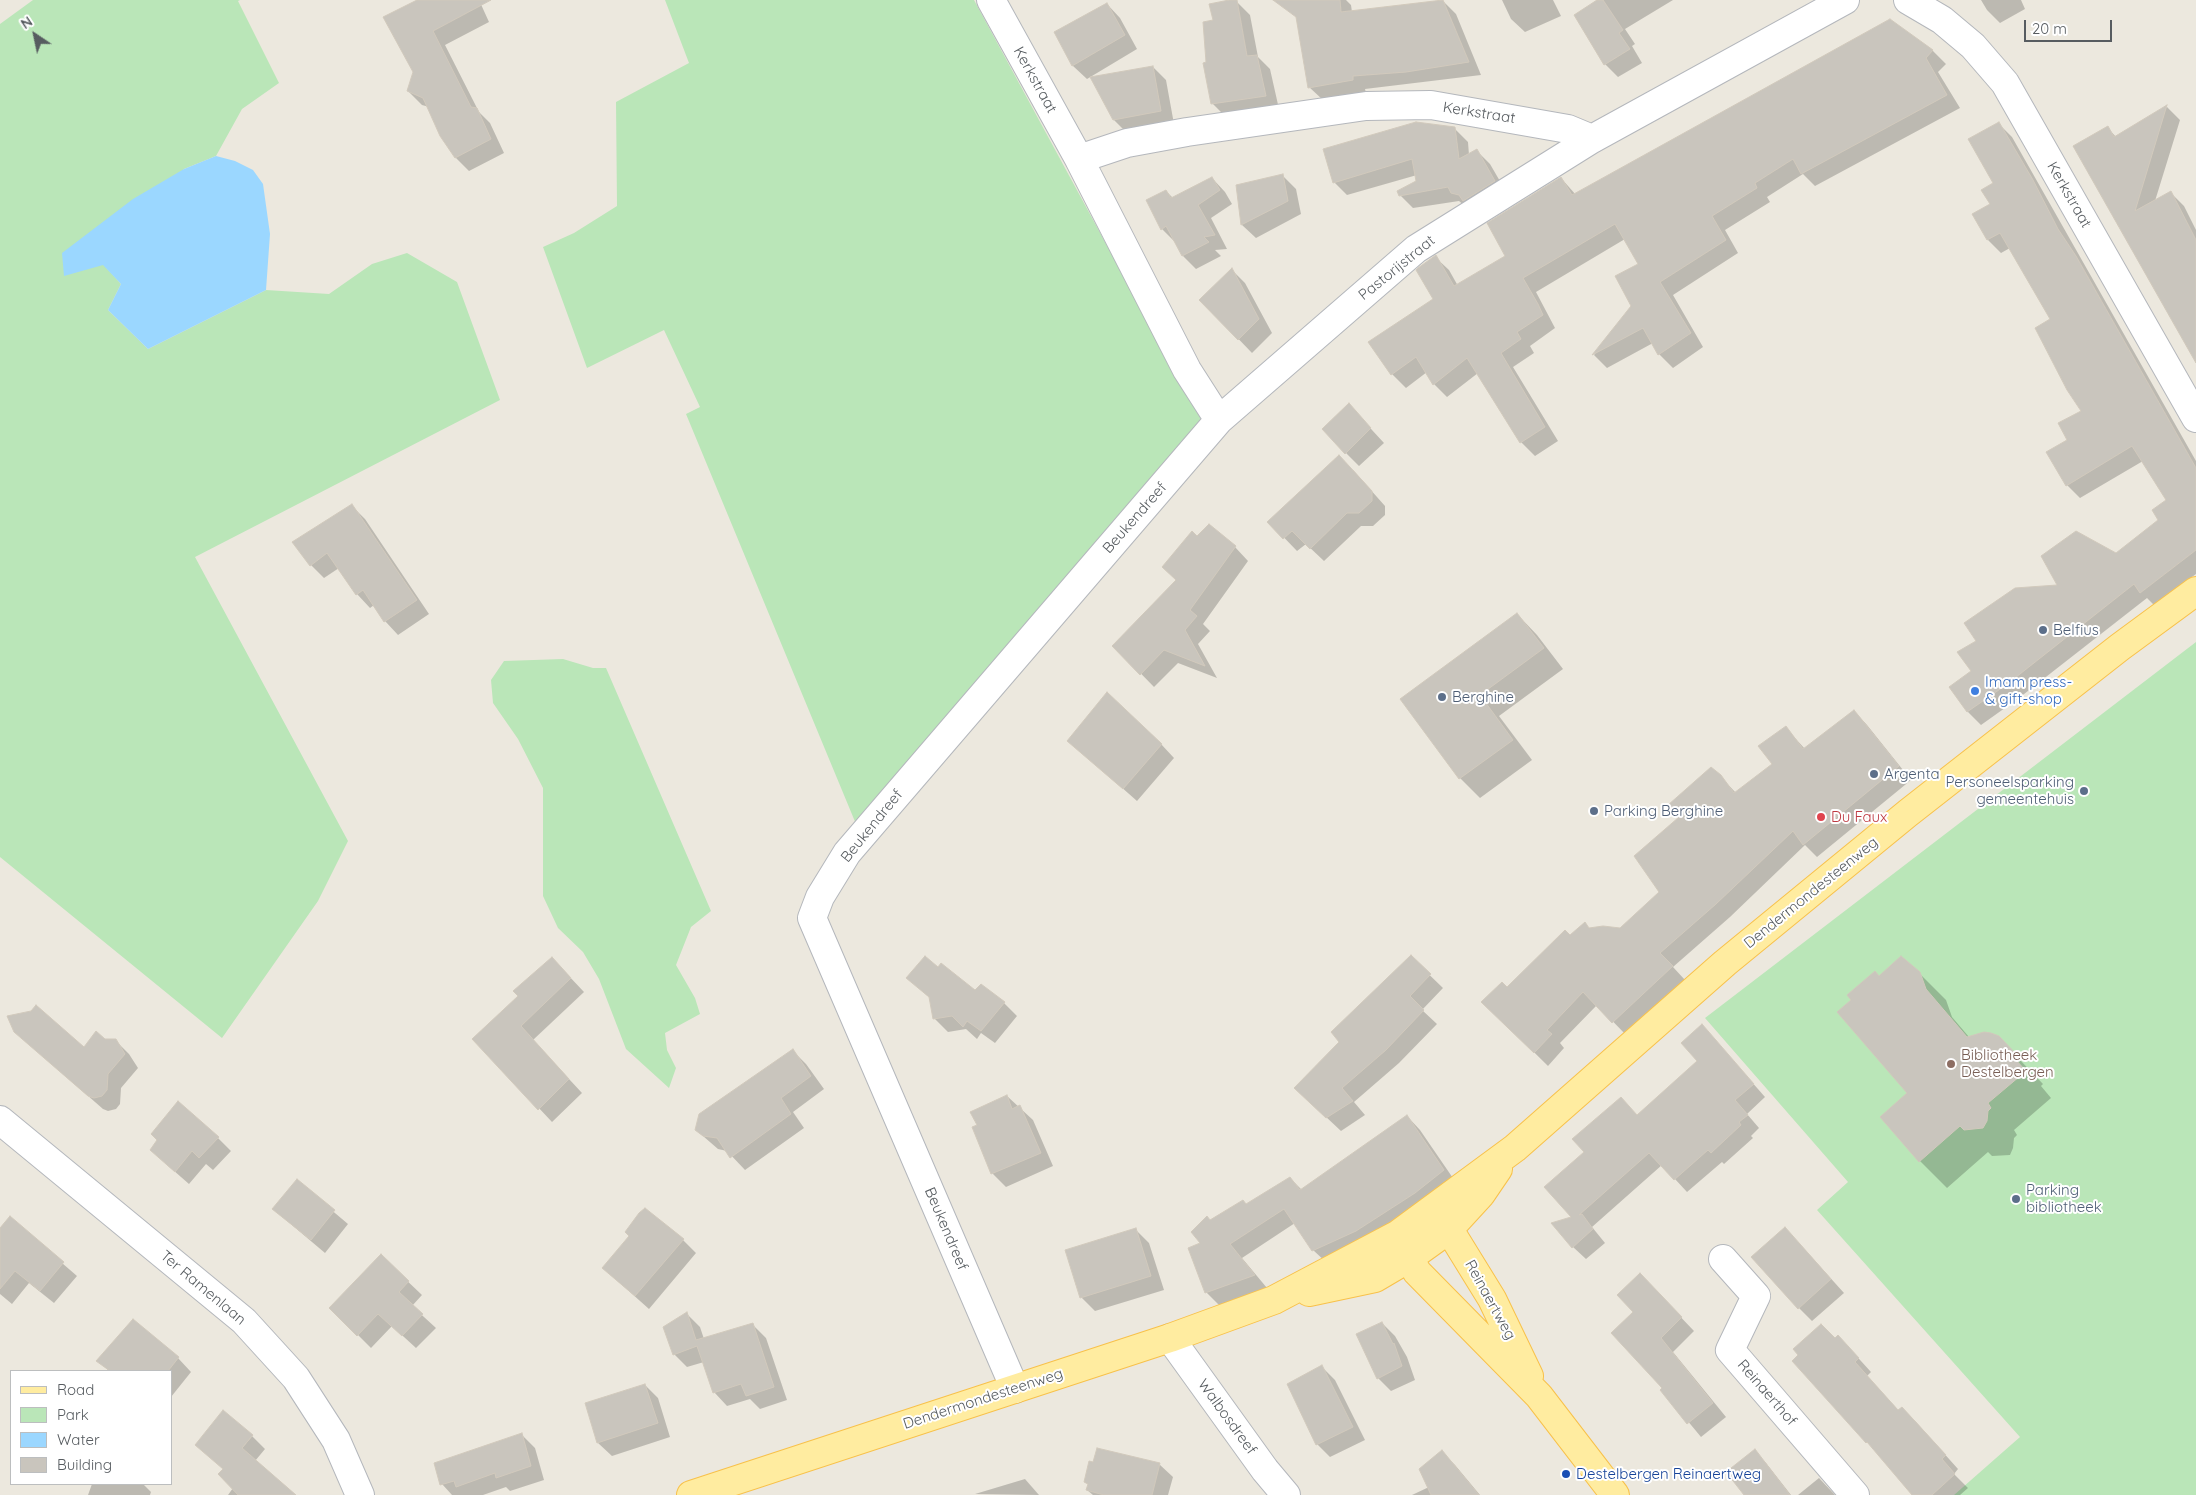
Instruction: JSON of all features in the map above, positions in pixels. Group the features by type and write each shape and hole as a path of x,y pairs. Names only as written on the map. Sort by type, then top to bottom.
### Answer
{"main road":[{"name":"Dendermondesteenweg","path":"691,1495 1170,1338 1274,1300 1403,1247 1441,1219 1481,1194 1509,1153 1725,963 1883,833 2120,647 2196,590"},
{"name":"Reinaertweg","path":"1441,1219 1492,1299 1539,1396"},
{"name":"Reinaertweg","path":"1403,1247 1417,1272 1539,1396 1615,1495"}],"street":[{"name":"Kerkstraat","path":"991,0 1079,160 1187,370 1219,420"},
{"path":"1592,139 1845,0"},
{"name":"Kerkstraat","path":"1908,0 1942,20 1973,46 2005,83 2196,418"},
{"name":"Kerkstraat","path":"1079,160 1127,143 1187,132 1366,106 1431,105 1568,129 1592,139"},
{"name":"Pastorijstraat","path":"1219,420 1416,249 1592,139"},
{"name":"Beukendreef","path":"1015,1389 812,918 820,897 847,853 1219,420"},
{"name":"Ter Ramenlaan","path":"0,1120 244,1321 296,1378 336,1440 360,1495"},
{"name":"Reinaerthof","path":"1723,1259 1756,1296 1730,1350 1856,1495"},
{"name":"Walbosdreef","path":"1170,1338 1265,1470 1286,1495"}],"green space":[{"path":"33,0 240,0 238,1 279,83 242,109 216,156 184,169 104,265 121,284 108,310 148,349 266,290 329,294 372,264 407,253 457,282 500,400 195,557 348,841 318,901 222,1038 0,857 0,24"},
{"path":"665,0 974,0 1202,421 856,824 686,414 700,407 664,330 587,368 543,247 574,233 617,206 616,102 689,63"},
{"path":"2196,642 2196,1495 1954,1495 2020,1437 1817,1210 1848,1182 1705,1018"},
{"path":"563,659 593,668 606,668 711,911 691,927 676,965 695,998 700,1014 665,1033 667,1050 676,1068 669,1088 626,1049 599,979 583,952 558,928 543,896 543,788 518,739 493,703 491,680 504,661"}],"water":[{"path":"216,156 235,161 253,170 263,184 270,234 266,290 148,349 108,310 121,284 103,265 64,276 62,253 133,199 184,169"}],"building":[{"path":"417,0 491,0 433,31 471,107 477,108 491,139 455,158 440,136 423,98 407,91 413,72 383,17"},
{"path":"1237,0 1247,56 1257,55 1266,96 1211,104 1203,63 1206,62 1203,22 1213,20 1209,4"},
{"path":"1273,0 1340,0 1341,12 1443,0 1469,62 1406,72 1353,76 1353,80 1308,88 1296,17"},
{"path":"1597,0 1603,0 1623,30 1619,33 1630,49 1604,65 1574,15"},
{"path":"1107,3 1125,35 1072,66 1054,32"},
{"path":"1890,19 1933,50 1926,58 1947,95 1801,174 1793,159 1755,183 1757,188 1712,216 1726,240 1660,282 1691,333 1658,355 1643,328 1592,355 1631,306 1615,276 1638,264 1615,224 1523,278 1543,315 1517,332 1521,339 1501,353 1545,427 1520,443 1467,358 1433,385 1416,357 1391,375 1368,342 1433,299 1416,270 1418,268 1436,255 1454,286 1505,256 1487,223 1561,177 1572,195"},
{"path":"1153,66 1161,111 1113,120 1090,77"},
{"path":"2167,105 2135,211 2171,191 2196,240 2196,363 2073,146 2108,126 2114,137"},
{"path":"1416,122 1455,127 1459,159 1477,149 1495,181 1463,201 1459,195 1451,193 1448,187 1399,196 1397,191 1416,181 1412,159 1333,183 1323,149"},
{"path":"1999,122 2033,180 2058,229 2076,256 2196,468 2196,550 2140,593 2134,584 2006,685 1967,712 1949,687 1971,671 1957,652 1976,641 1964,623 2015,588 2057,585 2041,556 2076,531 2116,553 2158,520 2152,510 2166,500 2132,446 2066,486 2046,452 2067,440 2058,423 2081,411 2067,390 2035,328 2050,319 2000,233 1987,240 1972,214 1990,204 1981,190 1993,183 1968,139"},
{"path":"1283,174 1288,201 1241,225 1236,185"},
{"path":"1212,177 1220,190 1198,205 1215,235 1204,237 1209,242 1182,256 1166,226 1161,230 1146,200 1166,190 1171,198"},
{"path":"1232,268 1259,319 1238,340 1199,300"},
{"path":"1349,403 1371,428 1345,454 1322,429"},
{"path":"1339,455 1372,491 1372,501 1359,513 1347,513 1310,549 1292,531 1283,539 1267,522"},
{"path":"352,504 417,600 384,622 363,590 356,595 327,553 310,566 292,542"},
{"path":"1209,524 1236,546 1190,610 1197,616 1185,630 1205,666 1164,650 1140,675 1112,646 1176,580 1162,567 1192,531 1197,536"},
{"name":"Berghine","path":"1517,613 1544,648 1480,695 1513,740 1459,779 1400,699"},
{"path":"1107,692 1162,744 1123,789 1067,741"},
{"path":"1854,710 1899,766 1803,845 1793,831 1716,904 1660,953 1673,966 1612,1023 1583,992 1547,1030 1552,1034 1534,1053 1481,1002 1502,982 1507,987 1565,930 1570,935 1585,922 1589,928 1603,926 1620,928 1659,892 1634,856 1679,817 1668,805 1711,767 1721,775 1734,793 1772,764 1758,746 1786,726 1803,749"},
{"path":"1411,955 1431,974 1410,996 1424,1010 1386,1050 1342,1088 1353,1101 1326,1118 1294,1088 1339,1042 1331,1032"},
{"path":"925,956 938,967 941,963 975,990 981,984 1005,1002 981,1031 967,1021 963,1027 952,1016 933,1019 929,997 906,978"},
{"name":"Bibliotheek Destelbergen","path":"1901,956 1920,972 1926,989 1967,1037 1984,1032 1999,1036 2018,1056 2015,1059 2026,1071 1988,1103 1991,1108 1988,1111 1987,1121 1983,1128 1964,1130 1960,1126 1919,1162 1880,1117 1907,1093 1837,1012 1851,1000 1847,995 1875,971 1879,976"},
{"path":"552,957 571,978 521,1026 569,1079 538,1110 472,1039 518,996 513,991"},
{"path":"36,1005 84,1047 96,1031 105,1039 116,1039 125,1054 108,1074 107,1090 102,1096 94,1098 88,1096 14,1032 7,1016 31,1011"},
{"path":"1702,1024 1754,1084 1735,1100 1748,1115 1739,1122 1741,1125 1711,1153 1708,1150 1674,1180 1649,1153 1579,1215 1582,1214 1593,1229 1572,1248 1551,1223 1571,1217 1544,1187 1584,1152 1572,1139 1621,1097 1637,1115 1697,1061 1681,1043"},
{"path":"793,1049 811,1076 781,1098 791,1114 730,1158 717,1138 703,1136 695,1130 699,1114"},
{"path":"1007,1095 1012,1109 1020,1105 1041,1153 991,1174 972,1127 977,1125 970,1112"},
{"path":"178,1101 219,1137 199,1158 192,1151 175,1172 150,1150 157,1140 151,1134"},
{"path":"1407,1115 1444,1170 1415,1193 1356,1231 1312,1251 1284,1209 1230,1244 1255,1275 1205,1293 1188,1248 1200,1243 1191,1232 1207,1216 1210,1220 1243,1200 1246,1204 1290,1177 1300,1190"},
{"path":"297,1179 335,1210 311,1240 272,1209"},
{"path":"645,1208 684,1239 635,1296 602,1268 629,1236 625,1232"},
{"path":"10,1216 64,1262 40,1291 15,1271 0,1289 0,1228"},
{"path":"1785,1227 1831,1279 1798,1309 1751,1257"},
{"path":"1136,1228 1151,1276 1080,1298 1065,1250"},
{"path":"381,1254 409,1281 399,1292 423,1314 402,1336 378,1314 357,1336 329,1308"},
{"path":"1640,1273 1682,1317 1661,1338 1713,1403 1687,1424 1660,1390 1662,1388 1611,1333 1633,1312 1617,1295"},
{"path":"687,1312 696,1340 753,1323 774,1387 746,1396 741,1384 713,1393 697,1346 673,1355 663,1327"},
{"path":"133,1319 179,1357 169,1370 109,1370 96,1361"},
{"path":"1382,1322 1394,1343 1402,1366 1377,1379 1356,1334"},
{"path":"1821,1324 1835,1338 1838,1335 1859,1358 1855,1362 1898,1410 1902,1407 1946,1455 1942,1459 1955,1474 1932,1495 1912,1495 1867,1442 1792,1361 1798,1355 1793,1349"},
{"path":"1322,1365 1353,1427 1316,1445 1287,1384"},
{"path":"645,1384 658,1423 597,1443 585,1403"},
{"path":"223,1410 253,1435 242,1448 296,1495 238,1495 218,1474 223,1469 195,1445"},
{"path":"522,1433 531,1466 496,1478 495,1473 456,1487 454,1481 440,1485 434,1463"},
{"path":"1097,1448 1160,1463 1152,1495 1104,1495 1086,1490 1088,1484 1084,1482 1089,1461 1093,1462"},
{"path":"1755,1449 1790,1495 1744,1495 1726,1472"},
{"path":"1442,1450 1479,1495 1431,1495 1419,1469"}],"place":[{"name":"Belfius","path":"2043,630"},
{"name":"Imam press- & gift-shop","path":"1975,691"},
{"name":"Berghine","path":"1442,697"},
{"name":"Argenta","path":"1874,774"},
{"name":"Personeelsparking gemeentehuis","path":"2084,791"},
{"name":"Parking Berghine","path":"1594,811"},
{"name":"Du Faux","path":"1821,817"},
{"name":"Bibliotheek Destelbergen","path":"1951,1064"},
{"name":"Parking bibliotheek","path":"2016,1199"},
{"name":"Destelbergen Reinaertweg","path":"1566,1474"}]}
